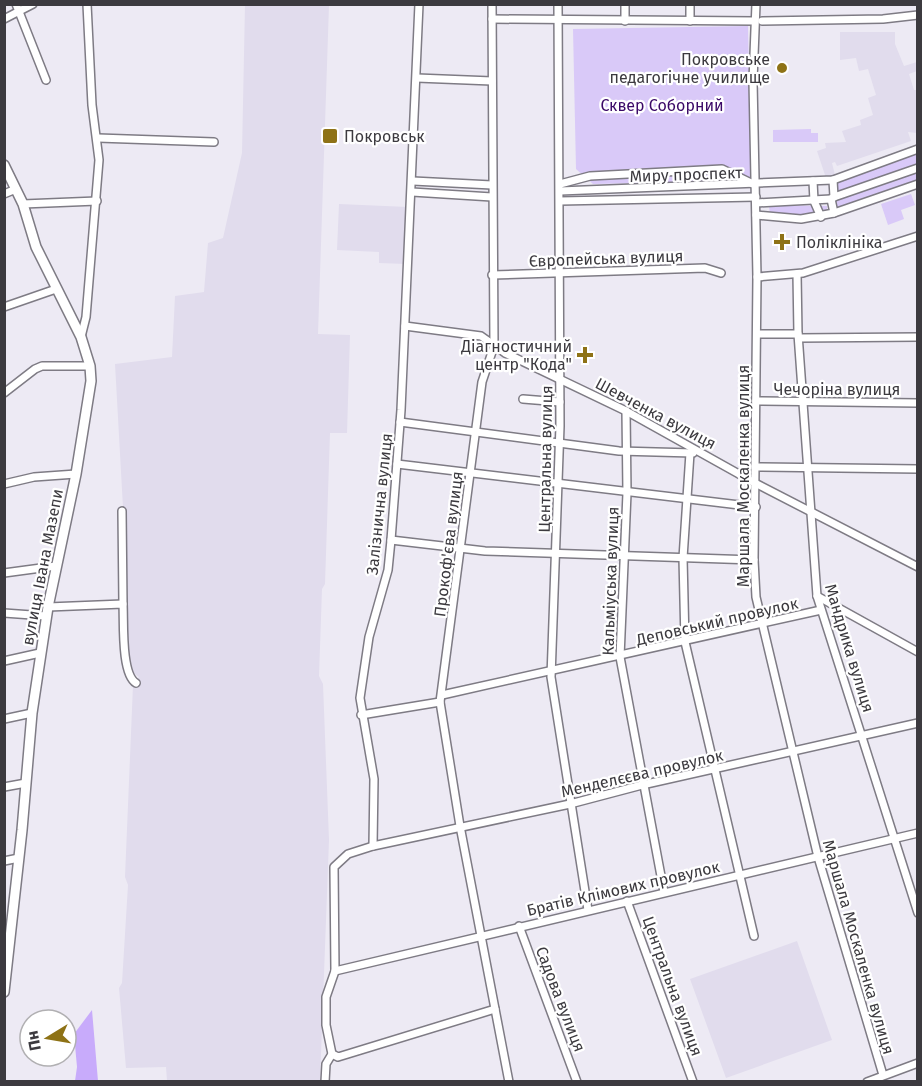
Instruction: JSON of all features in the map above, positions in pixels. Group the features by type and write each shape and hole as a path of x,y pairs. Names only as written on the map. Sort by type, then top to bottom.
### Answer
{"main road":[{"name":"вулиця Івана Мазепи","path":"4,165 23,204 36,247 81,337 90,366 88,403 76,474 40,653 32,713 20,858 8,921 4,992"}],"street":[{"path":"4,19 17,8 33,4"},
{"path":"81,337 86,317 89,266 97,201 98,138 92,105 87,4"},
{"name":"Залізнична вулиця","path":"373,846 373,768 361,715 360,698 369,637 386,579 392,540 413,181 419,4"},
{"name":"Прокоф'єва вулиця","path":"492,4 494,346 482,382 441,698 460,826 509,1082"},
{"name":"Центральна вулиця","path":"558,4 560,444 552,672 570,804 588,910"},
{"path":"625,4 625,21"},
{"path":"690,4 690,21"},
{"name":"Маршала Москаленка вулиця","path":"756,4 758,21 753,81 758,277 754,560 761,624 818,857 883,1075"},
{"path":"17,8 46,80"},
{"path":"492,19 758,21 883,19 918,15"},
{"path":"417,78 492,81"},
{"path":"98,138 214,142"},
{"path":"756,185 833,180 918,148"},
{"name":"Миру проспект","path":"560,201 814,201 833,198 918,168"},
{"name":"Миру проспект","path":"560,187 590,176 722,169 756,185"},
{"path":"833,180 834,213"},
{"path":"413,181 492,185"},
{"path":"813,181 814,201 820,217"},
{"path":"756,215 793,219 820,217 918,184"},
{"name":"Миру проспект","path":"560,187 756,185"},
{"path":"4,194 16,189"},
{"path":"412,192 492,198"},
{"path":"23,204 97,201"},
{"path":"758,277 797,274 918,236"},
{"name":"Європейська вулиця","path":"492,275 559,275 705,268 721,273"},
{"name":"Мандрика вулиця","path":"797,274 799,336 817,596 918,913"},
{"path":"4,307 56,289"},
{"name":"Шевченка вулиця","path":"405,326 481,336 494,346 626,411 755,483 918,567"},
{"path":"757,334 918,337"},
{"path":"4,393 34,369 42,366 90,366"},
{"path":"524,399 560,402"},
{"name":"Чечоріна вулиця","path":"756,402 918,403"},
{"name":"Кальміуська вулиця","path":"626,411 627,493 620,657 642,785 664,892"},
{"path":"400,422 626,452 703,452"},
{"path":"690,453 683,558 684,642 754,936"},
{"path":"397,464 756,507"},
{"path":"755,467 918,469"},
{"path":"4,484 34,477 76,474"},
{"path":"122,511 126,668 130,679 135,683"},
{"path":"392,540 485,551 754,560"},
{"path":"4,573 56,566"},
{"name":"Деповський провулок","path":"817,596 918,652"},
{"path":"4,613 47,612 123,604"},
{"name":"Деповський провулок","path":"361,715 821,610"},
{"path":"4,661 40,653"},
{"path":"4,719 32,713"},
{"name":"Менделєєва провулок","path":"373,846 570,804 642,785 918,723"},
{"path":"4,788 26,783"},
{"name":"Братів Клімових провулок","path":"335,971 918,833"},
{"path":"325,1082 326,1064 332,1054 326,1025 326,998 335,971 334,867 348,854 373,846"},
{"path":"4,861 20,858"},
{"name":"Центральна вулиця","path":"627,901 693,1082"},
{"name":"Садова вулиця","path":"519,926 577,1082"},
{"path":"332,1054 338,1057 495,1009"},
{"path":"867,1082 918,1063"}],"shaded area":[{"path":"245,5 329,5 318,334 350,335 347,433 330,433 325,584 322,589 319,676 323,684 329,840 320,1081 167,1081 166,1067 126,1068 119,988 122,983 128,885 125,877 133,685 139,677 129,670 125,600 128,597 115,364 172,357 175,296 204,292 208,243 223,238 242,153"},
{"path":"840,32 895,32 895,44 904,66 917,62 917,71 909,74 914,90 917,90 917,133 908,132 911,141 837,166 835,162 832,163 835,175 826,178 817,151 826,148 825,143 846,142 842,131 861,125 860,120 873,115 868,98 876,95 868,69 859,71 856,58 840,60"},
{"path":"339,204 408,207 406,264 379,263 379,252 337,250"},
{"path":"797,941 832,1040 726,1078 690,979"},
{"path":"92,1010 98,1081 75,1081 78,1068 78,1029"}],"green space":[{"name":"Сквер Соборний","path":"748,26 751,181 593,184 576,169 573,29"},
{"path":"811,129 811,133 818,133 818,142 773,142 773,130"},
{"path":"917,149 917,184 834,213 833,180"},
{"path":"911,194 915,205 901,210 904,219 888,225 881,204"},
{"path":"769,205 827,206 827,211 770,216"}],"place":[{"name":"Покровське педагогічне училище","path":"782,68"},
{"name":"Покровськ","path":"330,136"},
{"name":"Поліклініка","path":"782,242"},
{"name":"Діагностичний центр \"Кода\"","path":"585,355"}]}
